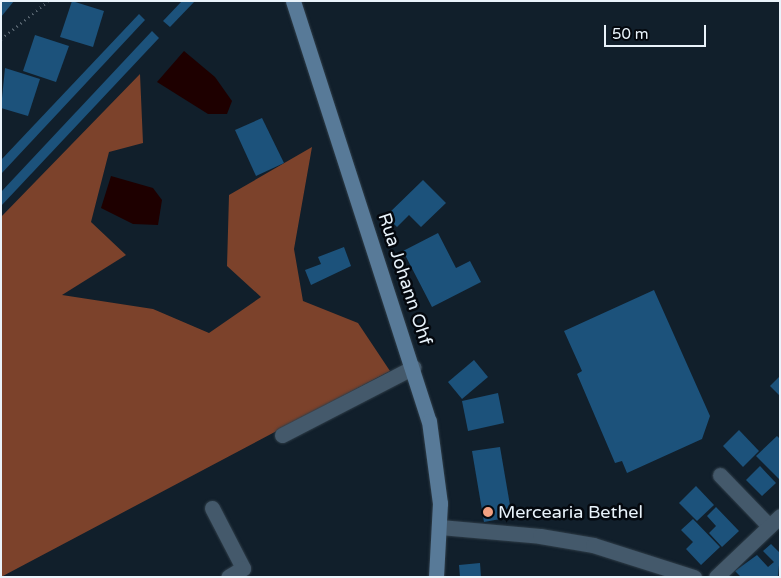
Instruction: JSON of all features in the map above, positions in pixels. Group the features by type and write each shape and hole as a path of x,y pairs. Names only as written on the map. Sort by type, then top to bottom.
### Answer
{"main road":[{"name":"Rua Johann Ohf","path":"293,1 414,366 435,446 440,527 436,577"}],"street":[{"path":"282,435 414,366"},
{"path":"716,577 774,521 720,475"},
{"path":"212,508 243,568 228,577"},
{"path":"440,527 540,536 593,545 694,577"}],"path":[{"path":"1,39 48,1"}],"shaded area":[{"path":"184,51 215,77 232,101 227,114 208,114 157,82"},
{"path":"140,74 143,143 109,152 91,222 126,255 62,295 153,309 209,333 261,297 227,266 229,195 312,147 294,249 303,301 358,323 390,371 1,577 1,217"},
{"path":"111,176 153,188 162,200 158,225 133,224 101,208"}],"building":[{"path":"1,1 14,1 1,17"},
{"path":"72,1 104,11 93,47 60,37"},
{"path":"182,1 195,1 170,27 163,21"},
{"path":"139,14 145,20 1,174 1,160"},
{"path":"152,31 159,38 1,206 1,192"},
{"path":"35,35 69,46 56,82 23,71"},
{"path":"5,68 40,79 28,116 1,108"},
{"path":"262,118 284,163 256,176 235,130"},
{"path":"423,180 446,203 421,227 409,215 397,227 386,216"},
{"path":"438,233 456,268 470,261 481,282 432,307 403,251"},
{"path":"344,247 351,266 311,285 305,270 321,264 318,257"},
{"path":"654,290 710,416 702,439 627,473 622,461 615,463 577,374 582,371 564,331"},
{"path":"474,360 488,377 462,399 448,382"},
{"path":"780,376 780,396 770,386"},
{"path":"498,393 504,423 468,431 462,401"},
{"path":"739,430 759,451 743,467 723,446"},
{"path":"777,436 780,439 780,480 756,456"},
{"path":"500,447 512,517 484,522 472,451"},
{"path":"760,466 776,483 762,496 746,480"},
{"path":"696,486 714,505 697,521 679,503"},
{"path":"716,507 739,531 722,547 709,533 716,526 707,516"},
{"path":"693,519 720,547 701,565 686,549 693,542 681,530"},
{"path":"771,544 780,553 778,577 741,577 735,571 757,555 768,567 774,562 763,551"},
{"path":"480,563 481,577 460,577 459,565"}],"place":[{"name":"Mercearia Bethel","path":"488,512"}]}
